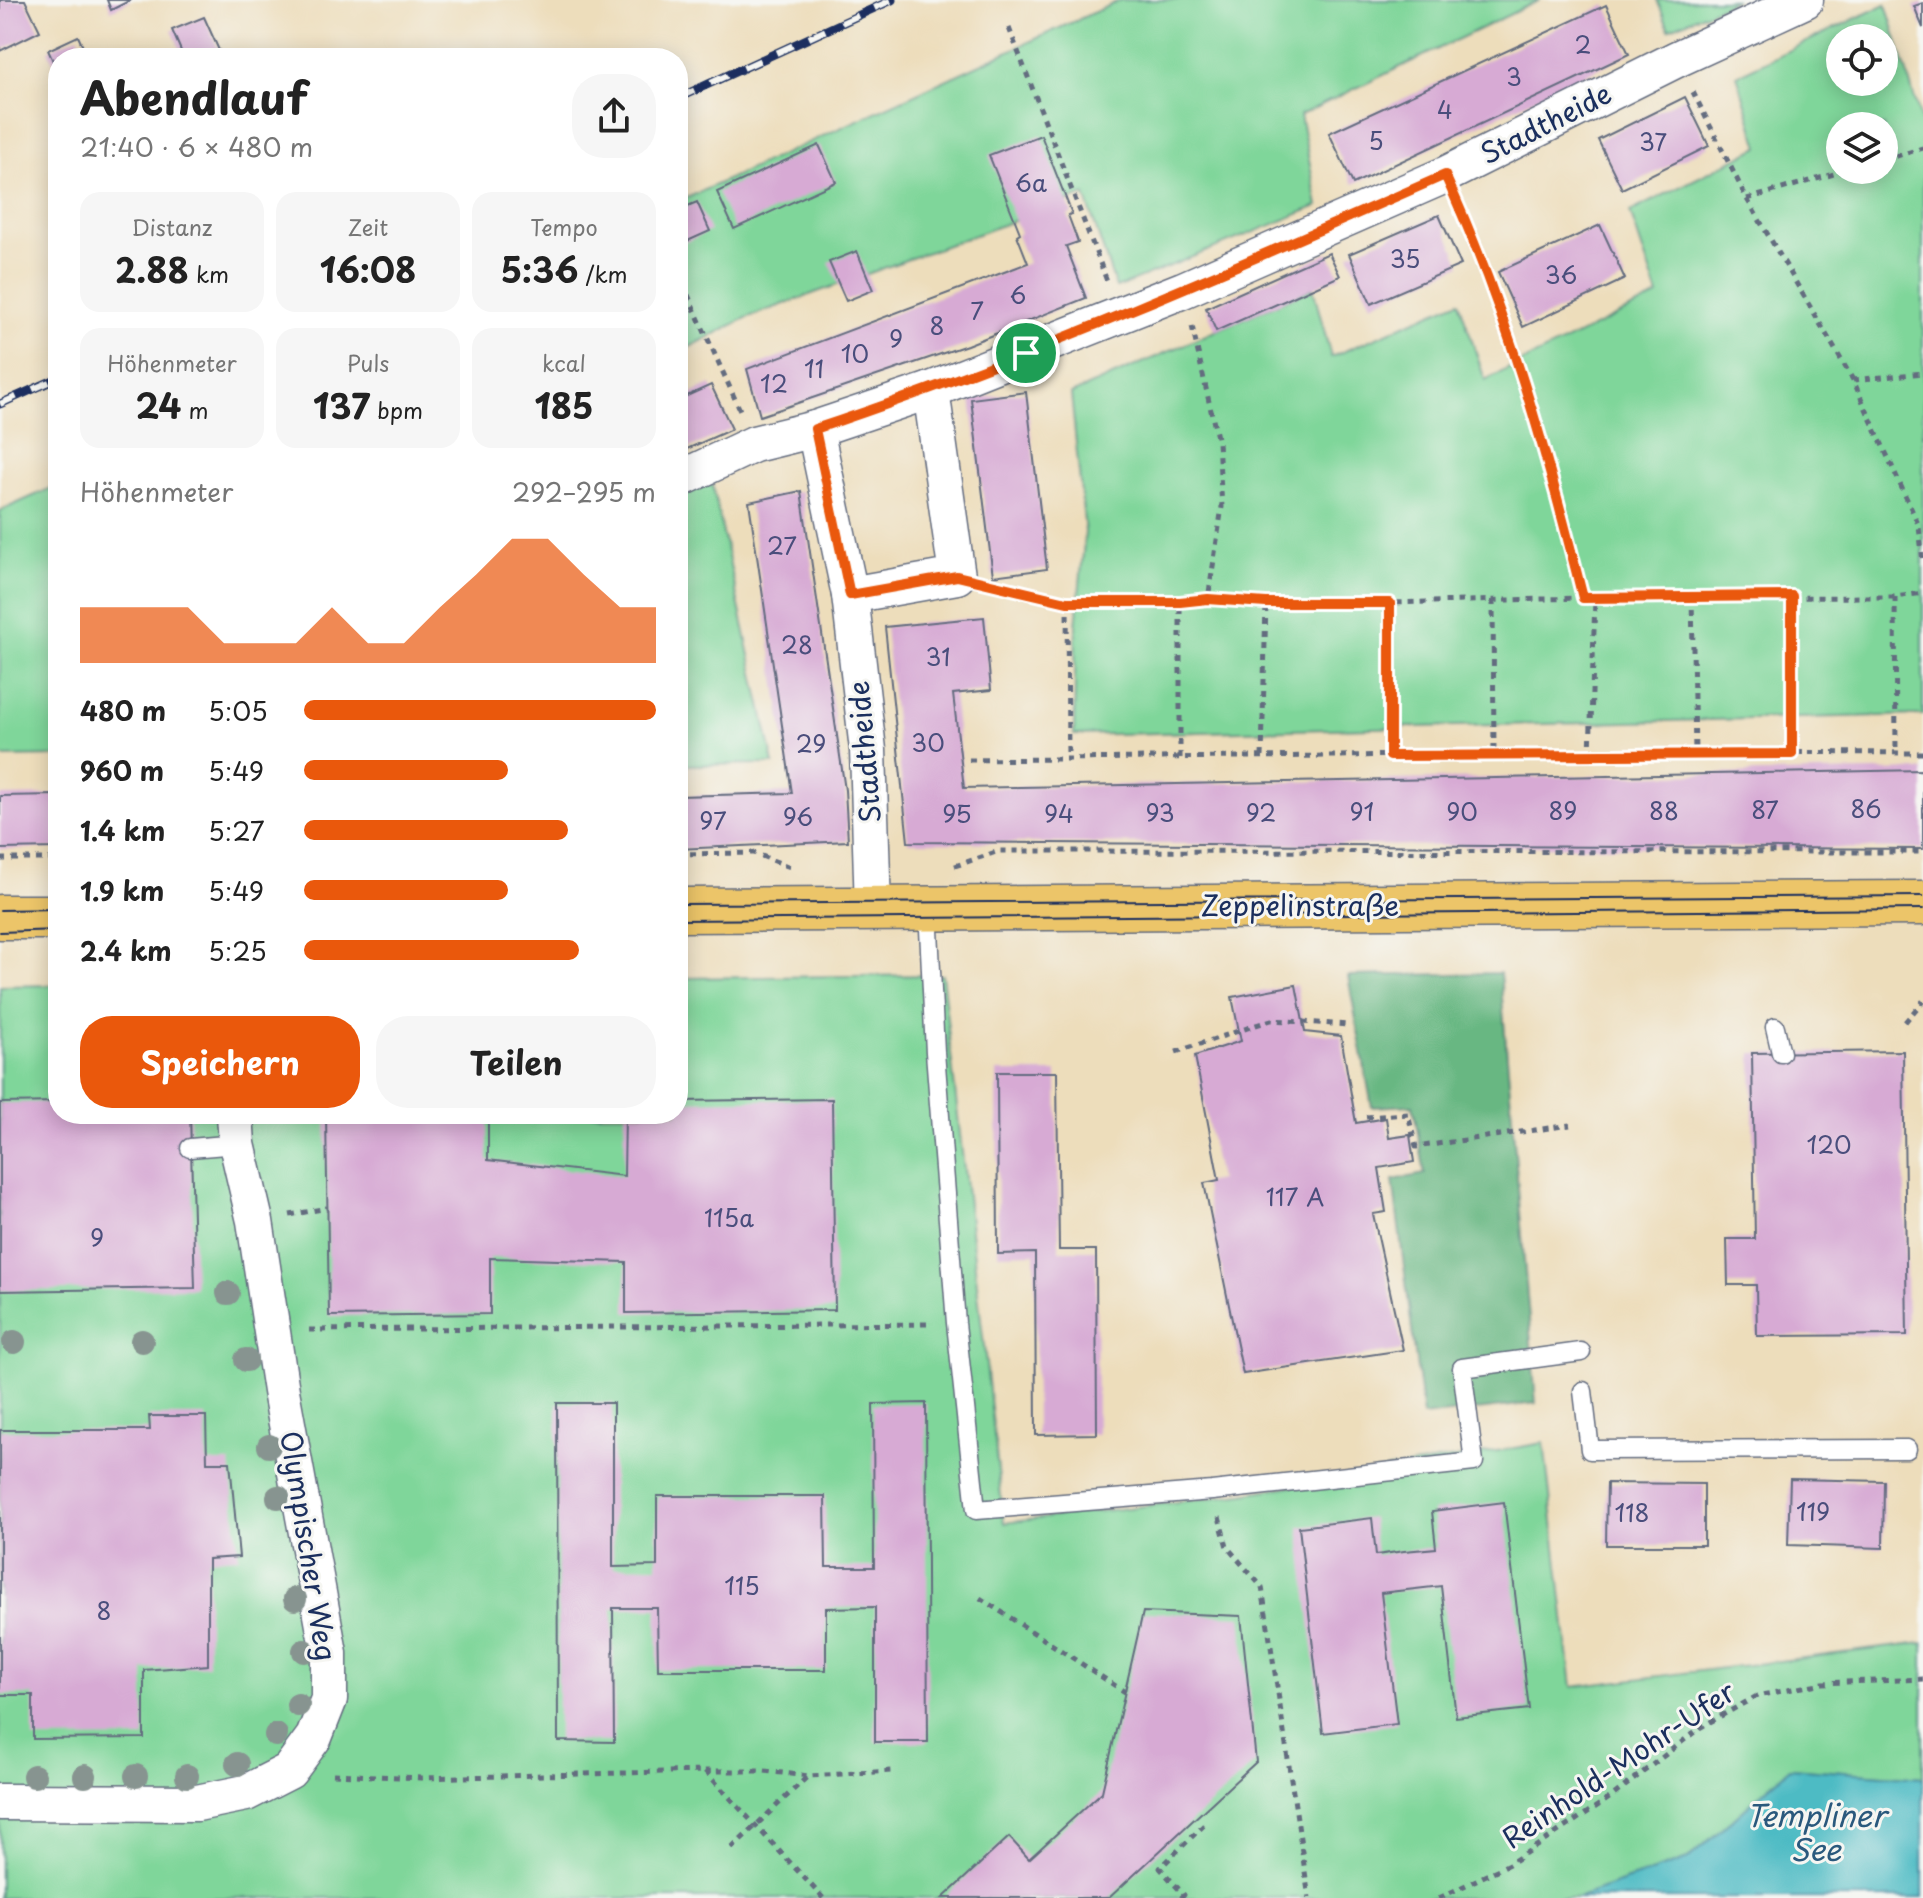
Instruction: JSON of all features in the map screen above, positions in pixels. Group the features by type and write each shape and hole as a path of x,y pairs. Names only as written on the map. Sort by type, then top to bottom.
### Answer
{"main road":[{"name":"Zeppelinstraße","path":"688,910 1923,903"},
{"path":"0,917 48,917"}],"street":[{"name":"Stadtheide","path":"688,475 754,444 815,429 931,390 1183,290 1445,175 1677,59 1805,0"},
{"path":"850,595 957,576 931,390"},
{"name":"Stadtheide","path":"815,429 850,595 868,750 873,909"},
{"name":"Olympischer Weg","path":"0,1802 197,1803 246,1793 289,1771 314,1737 329,1699 329,1653 255,1221 236,1129"}],"lane":[{"path":"928,909 936,1067 956,1323 976,1510 1212,1491 1474,1462 1462,1368 1581,1352"},
{"path":"1775,1027 1781,1053"},
{"path":"190,1148 236,1129"},
{"path":"1583,1391 1590,1450 1907,1449"}],"path":[{"path":"1009,28 1120,316"},
{"path":"1677,59 1747,199 1853,380 1919,526 1923,563"},
{"path":"1898,156 1923,148"},
{"path":"1445,175 1474,239 1499,308 1557,492 1583,598"},
{"path":"1747,199 1826,176"},
{"path":"1183,290 1218,442 1222,507 1208,599"},
{"path":"688,296 754,444"},
{"path":"1853,380 1923,373"},
{"path":"957,576 1067,602 1180,602 1208,599 1266,603 1390,603 1583,598 1895,597 1923,593"},
{"path":"1792,596 1792,754"},
{"path":"1692,597 1695,752"},
{"path":"1895,597 1896,753"},
{"path":"1590,755 1595,598"},
{"path":"1493,600 1494,755"},
{"path":"1067,602 1068,759"},
{"path":"1180,602 1180,758"},
{"path":"1262,757 1266,603"},
{"path":"1390,603 1390,756"},
{"path":"969,760 1695,752 1923,753"},
{"path":"999,851 1923,852"},
{"path":"688,854 754,853"},
{"path":"0,859 48,859"},
{"path":"1905,1022 1923,1001"},
{"path":"1176,1052 1271,1020 1350,1025"},
{"path":"1366,1117 1408,1114 1416,1147 1570,1125"},
{"path":"272,1330 956,1323"},
{"path":"1212,1491 1227,1547 1262,1587 1309,1898"},
{"path":"980,1598 1125,1692"},
{"name":"Reinhold-Mohr-Ufer","path":"1439,1898 1509,1864 1611,1797 1701,1727 1757,1696 1823,1683 1923,1679"},
{"path":"289,1771 420,1778 705,1771 764,1771 809,1776 891,1771"},
{"path":"705,1771 823,1898"},
{"path":"732,1848 809,1776"},
{"path":"1184,1897 1160,1868 1204,1825"}],"green space":[{"path":"1121,0 1540,0 1300,115 1318,206 1116,288 1085,195 746,318 688,348 688,197"},
{"path":"1657,0 1736,0 1669,29"},
{"path":"1886,4 1892,24 1844,24"},
{"path":"1826,33 1826,96 1898,96 1898,44 1923,126 1923,715 1074,735 1076,626 1085,532 1071,394 1313,288 1331,357 1459,301 1485,380 1658,296 1630,212 1759,147 1737,75"},
{"path":"711,479 774,764 688,765 688,490"},
{"path":"48,489 48,756 0,757 0,511"},
{"path":"1500,973 1536,1403 1423,1416 1393,1180 1425,1174 1413,1105 1372,1107 1348,976"},
{"path":"942,975 1004,1523 1243,1494 1544,1443 1572,1687 1923,1643 1923,1778 1790,1768 1688,1859 1577,1898 0,1898 0,986 48,985 48,1124 688,1124 688,978"}],"water":[{"name":"Templiner See","path":"1790,1768 1923,1778 1923,1898 1576,1898 1688,1859"}],"building":[{"path":"0,0 25,0 40,31 0,51"},
{"path":"107,0 131,0 111,10"},
{"path":"1923,3 1923,28 1914,6"},
{"path":"1606,5 1629,54 1353,184 1329,133"},
{"path":"204,17 218,48 180,48 172,30"},
{"path":"78,36 83,48 52,48"},
{"path":"1685,97 1709,146 1622,189 1598,140"},
{"path":"1041,135 1072,214 1068,215 1078,242 1066,246 1086,298 967,345 760,416 747,369 1028,263 1017,235 1020,233 989,155"},
{"path":"819,145 836,182 734,229 717,192"},
{"path":"697,202 710,231 688,241 688,206"},
{"path":"1439,215 1461,265 1371,304 1349,254"},
{"path":"1600,225 1625,279 1523,327 1498,272"},
{"path":"857,251 873,290 846,301 829,262"},
{"path":"1329,253 1340,276 1216,331 1206,308"},
{"path":"711,385 732,429 688,449 688,395"},
{"path":"1026,392 1047,569 993,576 971,399"},
{"path":"801,491 845,790 848,841 688,849 688,796 792,793 749,502"},
{"path":"984,617 991,690 953,694 964,788 1923,770 1923,849 908,842 885,627"},
{"path":"48,795 48,848 0,849 0,796"},
{"path":"1296,985 1305,1032 1341,1036 1356,1123 1386,1118 1389,1138 1410,1135 1414,1162 1379,1168 1386,1212 1373,1214 1403,1350 1243,1374 1204,1183 1219,1180 1195,1056 1241,1041 1232,997"},
{"path":"1903,1051 1907,1335 1757,1336 1756,1285 1728,1285 1727,1239 1755,1239 1752,1053"},
{"path":"997,1072 1057,1072 1059,1250 1096,1250 1097,1434 1036,1435 1035,1253 998,1254"},
{"path":"832,1099 835,1310 626,1313 626,1262 490,1258 490,1314 329,1316 326,1124 488,1124 488,1160 624,1176 625,1124 688,1124 688,1101"},
{"path":"48,1102 48,1124 190,1124 195,1288 0,1291 0,1103"},
{"path":"557,1403 613,1403 613,1567 657,1566 657,1496 825,1496 826,1567 874,1567 873,1404 926,1403 928,1742 875,1742 875,1607 826,1608 826,1670 658,1670 657,1608 613,1608 614,1742 558,1741"},
{"path":"149,1416 206,1416 207,1462 230,1462 239,1557 208,1559 208,1665 144,1670 144,1738 33,1739 33,1695 0,1695 0,1430 150,1430"},
{"path":"1790,1479 1884,1481 1883,1548 1788,1545"},
{"path":"1607,1483 1704,1484 1704,1545 1606,1545"},
{"path":"1504,1502 1529,1709 1456,1717 1441,1586 1381,1593 1397,1724 1323,1733 1299,1527 1372,1518 1376,1555 1436,1548 1432,1511"},
{"path":"1143,1612 1241,1616 1256,1762 1109,1898 943,1898 1009,1837 1029,1859 1102,1792"}],"tram line":[{"path":"688,904 1923,896"},
{"path":"0,910 48,909"},
{"path":"688,920 1923,909"},
{"path":"0,932 48,930"}],"railway":[{"path":"688,93 892,0"},
{"path":"0,404 48,382"}],"route":[{"path":"1445,175 1474,239 1499,308 1557,492 1583,598 1792,596 1792,754 1695,752 1390,756 1390,603 1266,603 1208,599 1180,602 1067,602 957,576 850,595 815,429 931,390 1026,353 1183,290 1445,175"}]}
